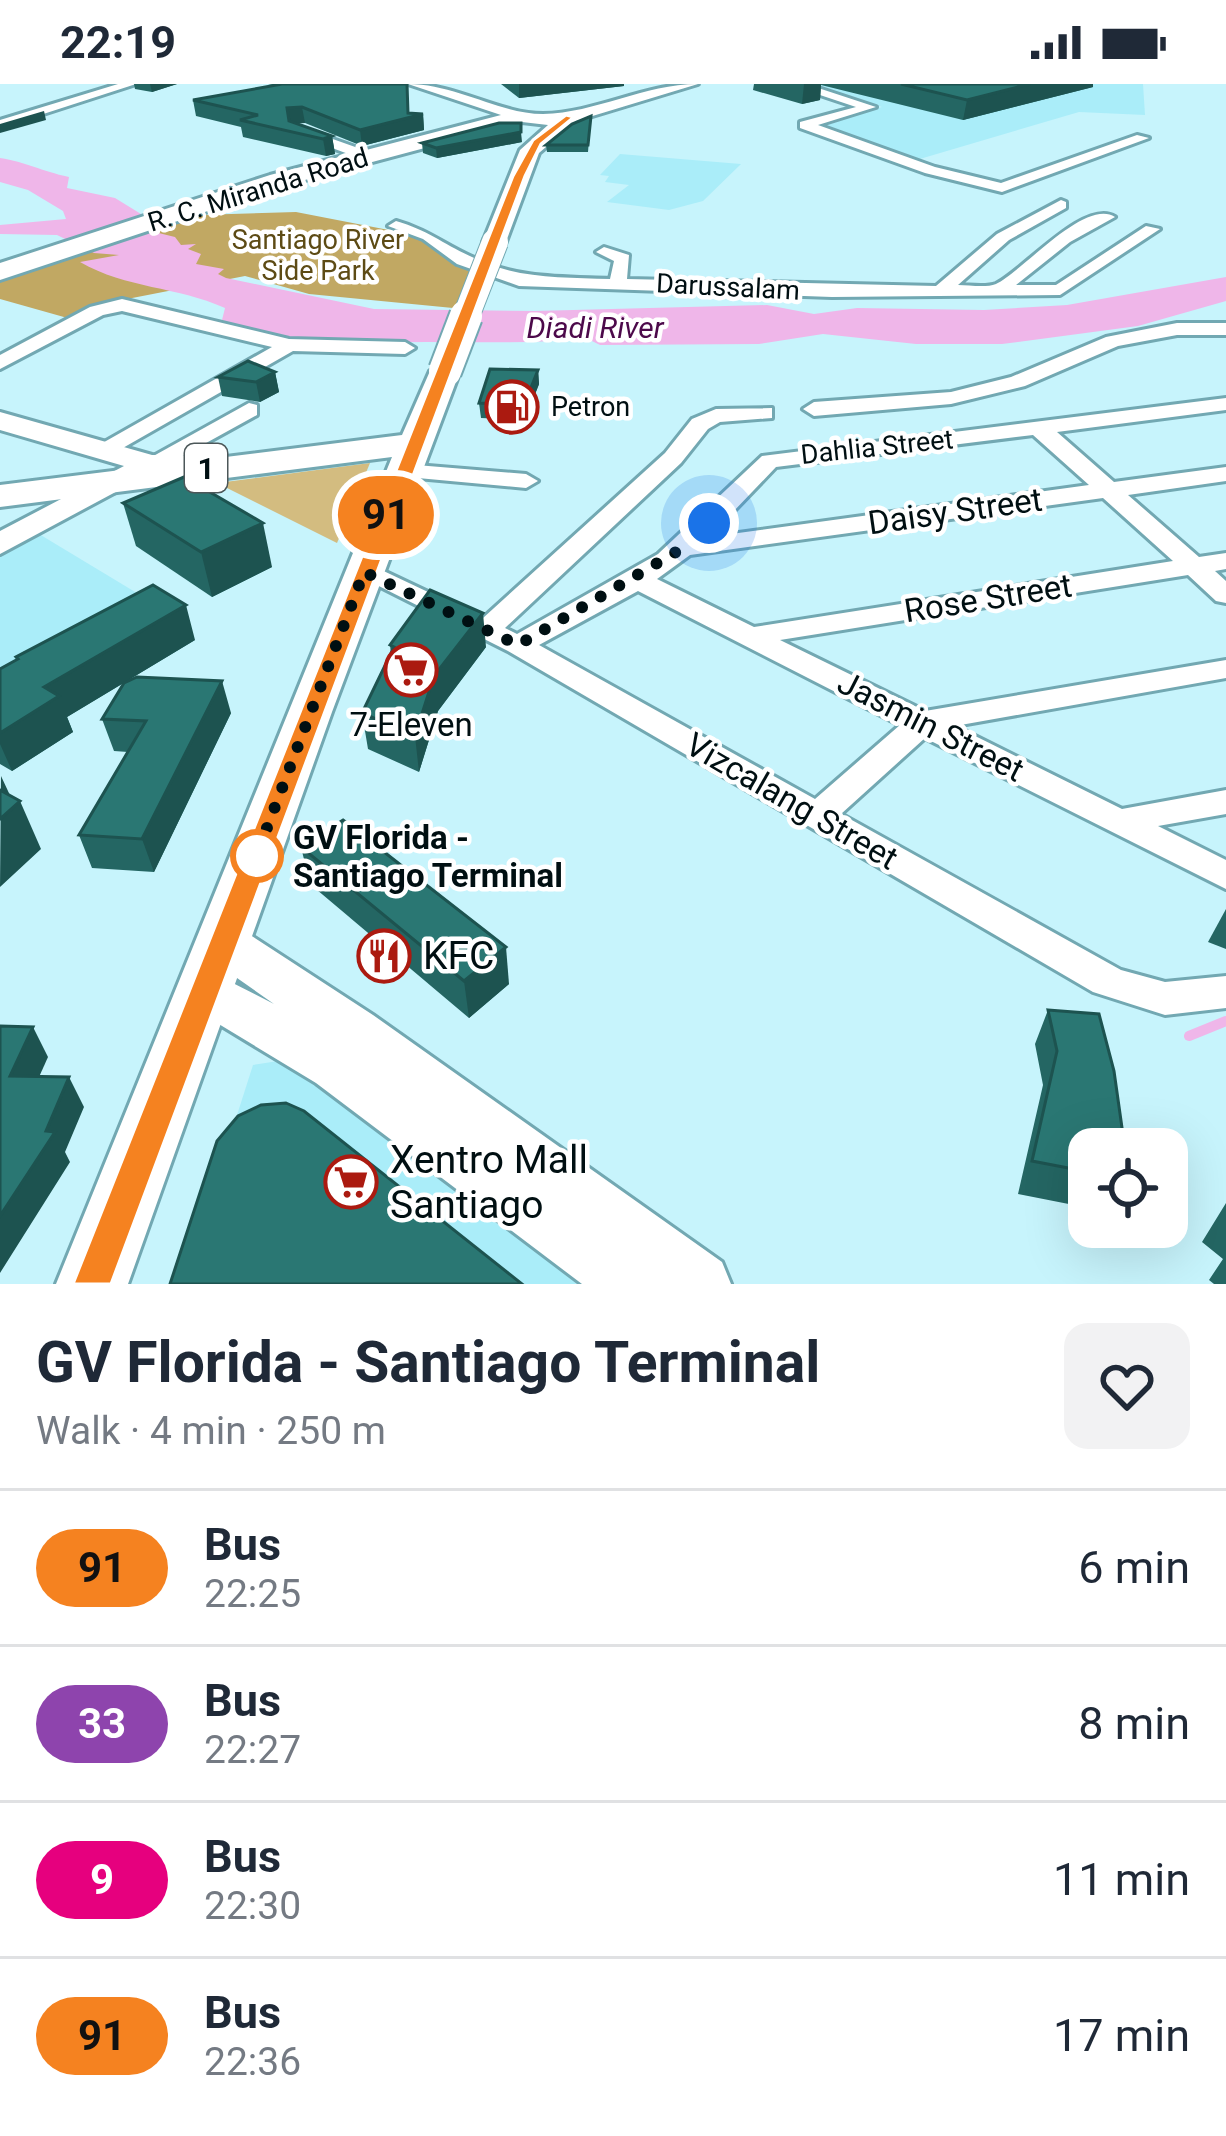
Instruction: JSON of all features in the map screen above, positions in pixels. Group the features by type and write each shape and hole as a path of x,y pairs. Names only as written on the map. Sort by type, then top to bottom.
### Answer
{"main road":[{"path":"417,84 519,110 567,111 689,84"},
{"name":"R. C. Miranda Road","path":"0,272 519,110"},
{"path":"92,1284 530,150 567,111"},
{"name":"1","path":"0,496 127,464 408,458"}],"street":[{"path":"0,124 130,84"},
{"path":"793,84 871,107 806,125 931,170 1063,203 1003,237 941,291"},
{"path":"298,130 367,156"},
{"path":"1002,188 1142,139"},
{"path":"1000,289 1057,243 1107,217"},
{"path":"1029,222 1057,243 1128,268"},
{"name":"Darussalam","path":"396,226 429,236 463,260 506,278 582,284 619,281 777,291 1052,291 1072,284 1098,260"},
{"path":"1098,260 1152,229"},
{"path":"1003,237 1057,243"},
{"path":"604,252 622,259 619,281"},
{"path":"0,363 97,311 134,305 221,332 290,345 405,348"},
{"path":"1199,329 1226,344"},
{"path":"814,409 951,398 1018,382 1113,340 1226,329"},
{"path":"0,544 127,464 290,345"},
{"name":"Dahlia Street","path":"518,645 683,548 734,498 749,476 770,460 1226,404"},
{"path":"0,421 127,464 249,410"},
{"path":"487,629 673,458 700,424 716,416 764,413"},
{"path":"1039,428 1226,596"},
{"path":"408,458 526,482"},
{"name":"Daisy Street","path":"683,548 1226,474"},
{"name":"Rose Street","path":"751,636 1226,561"},
{"name":"Vizcalang Street","path":"364,572 518,645 1143,997 1175,1002 1226,992"},
{"name":"Jasmin Street","path":"634,578 1226,876"},
{"path":"818,815 923,722 1226,669"},
{"path":"1121,821 1226,802"},
{"path":"216,967 335,1066 633,1284"},
{"path":"216,967 354,1031 700,1284"}],"shaded area":[{"path":"802,84 1143,84 1145,115 1079,112 913,161 808,126 882,107"},
{"path":"620,154 741,164 703,201 669,210 607,202 629,185 605,182 609,176 600,175"},
{"path":"370,463 337,543 217,483"},
{"path":"39,534 165,610 0,697 0,555"},
{"name":"Xentro Mall Santiago","path":"291,1059 623,1284 183,1284 253,1065"}],"green space":[{"name":"Santiago River Side Park","path":"296,212 435,239 482,267 453,308 309,294 245,276 122,300 71,319 0,299 0,282 198,215"}],"water":[{"name":"Diadi River","path":"0,158 69,177 67,188 115,198 141,214 134,227 175,237 181,245 196,244 188,249 201,254 196,264 224,269 218,274 226,278 374,309 535,311 767,305 814,314 857,308 984,310 1067,305 1226,277 1226,301 1138,326 1002,344 916,344 823,334 759,344 600,345 586,338 487,342 297,339 246,329 222,320 225,308 80,262 119,255 94,253 57,235 0,234 0,225 66,219 63,211 28,190 0,182"}],"building":[{"path":"282,84 407,84 408,113 423,114 360,130 302,107 287,108 289,121 332,136 323,139 240,120 258,115 193,100"},
{"path":"901,84 1030,84 967,100"},
{"path":"591,116 588,145 546,145 572,124"},
{"path":"499,123 521,123 521,132 436,148 422,143"},
{"path":"248,361 275,372 256,382 218,377"},
{"path":"490,369 538,370 524,405 479,403"},
{"path":"184,477 263,523 201,552 123,503"},
{"path":"153,585 186,605 44,687 59,696 0,733 0,669"},
{"path":"430,590 483,613 434,676 415,736 362,713 394,647 390,645"},
{"path":"137,677 222,681 142,839 79,835 146,721 102,719 124,683"},
{"path":"0,790 20,801 0,819"},
{"path":"343,820 506,947 464,981 301,847"},
{"path":"1048,1010 1099,1014 1122,1128 1068,1128 1068,1168 1032,1161 1057,1051"},
{"path":"0,1026 33,1027 10,1076 69,1077 46,1131 55,1132 0,1216"},
{"name":"Xentro Mall Santiago","path":"286,1103 304,1111 522,1284 170,1284 217,1141 238,1116 261,1105"}],"waterway":[{"path":"1189,1036 1226,1021"}],"bus line":[{"name":"91","path":"92,1284 208,991 322,676 519,176 530,150 569,117"}],"place":[{"name":"Petron","path":"512,407"},
{"name":"7-Eleven","path":"411,670"},
{"name":"GV Florida - Santiago Terminal","path":"257,856"},
{"name":"KFC","path":"384,956"},
{"name":"Xentro Mall Santiago","path":"351,1182"}],"route":[{"path":"257,856 254,862 364,572 518,645 683,548 709,523"}]}
